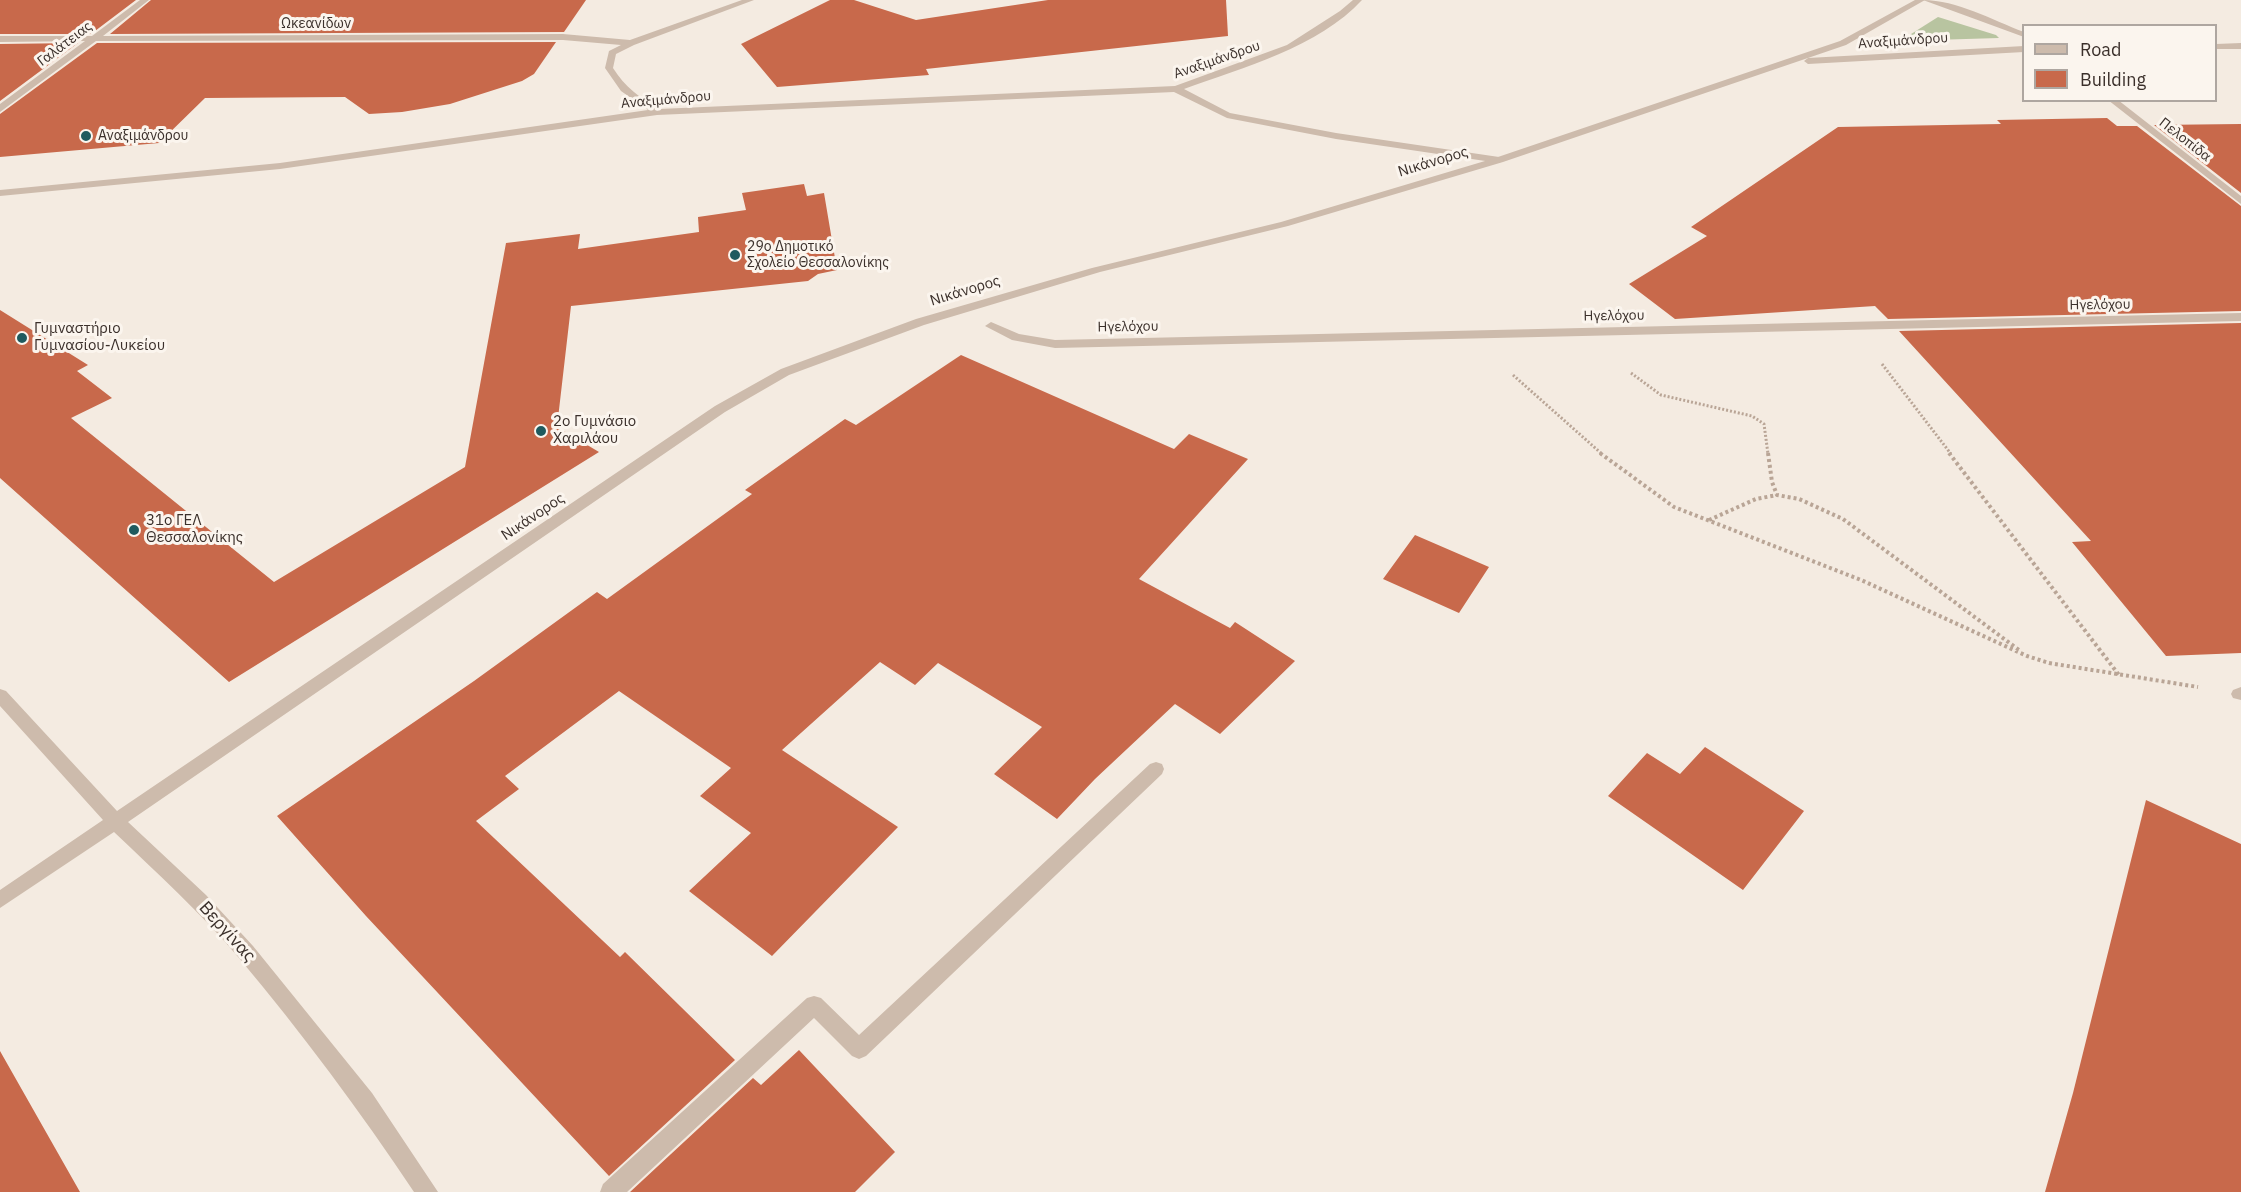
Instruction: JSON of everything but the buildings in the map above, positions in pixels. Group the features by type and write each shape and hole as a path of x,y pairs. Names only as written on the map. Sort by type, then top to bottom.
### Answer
{"street":[{"name":"Γαλάτειας","path":"0,109 145,0"},
{"path":"657,112 627,94 609,68 612,53 631,43 750,0"},
{"name":"Αναξιμάνδρου","path":"0,193 280,166 657,112 1176,89 1290,47 1324,26 1358,0"},
{"name":"Νικάνορος","path":"0,900 720,409 785,372 876,337 999,297 1096,270 1284,224 1499,160 1843,44 1921,0"},
{"path":"1927,0 2022,34"},
{"name":"Ωκεανίδων","path":"0,39 563,37 631,43"},
{"path":"2217,46 2241,46"},
{"name":"Αναξιμάνδρου","path":"1784,63 2022,49"},
{"path":"1176,89 1227,115 1336,135 1499,160"},
{"name":"Πελοπίδα","path":"2115,102 2241,201"},
{"name":"Ηγελόχου","path":"991,326 1016,337 1055,344 2241,317"},
{"name":"Βεργίνας","path":"0,695 115,821 192,894 246,952 364,1100 427,1192"},
{"path":"611,1192 814,1005 859,1049 1156,769"}],"path":[{"path":"1853,326 2119,675"},
{"path":"1616,331 1619,356 1629,371 1661,395 1752,416 1764,423 1772,482 1777,495"},
{"path":"1460,334 1521,381 1594,448 1674,507 1861,580 2027,656 2049,663 2240,694"},
{"path":"1709,520 1756,499 1777,495 1799,499 1843,519 2027,656"}],"green space":[{"path":"1938,17 1996,35 1999,38 1900,41"}],"place":[{"name":"Αναξιμάνδρου","path":"86,136"},
{"name":"29ο Δημοτικό Σχολείο Θεσσαλονίκης","path":"735,255"},
{"name":"Γυμναστήριο Γυμνασίου-Λυκείου","path":"22,338"},
{"name":"2ο Γυμνάσιο Χαριλάου","path":"541,431"},
{"name":"31ο ΓΕΛ Θεσσαλονίκης","path":"134,530"}]}
